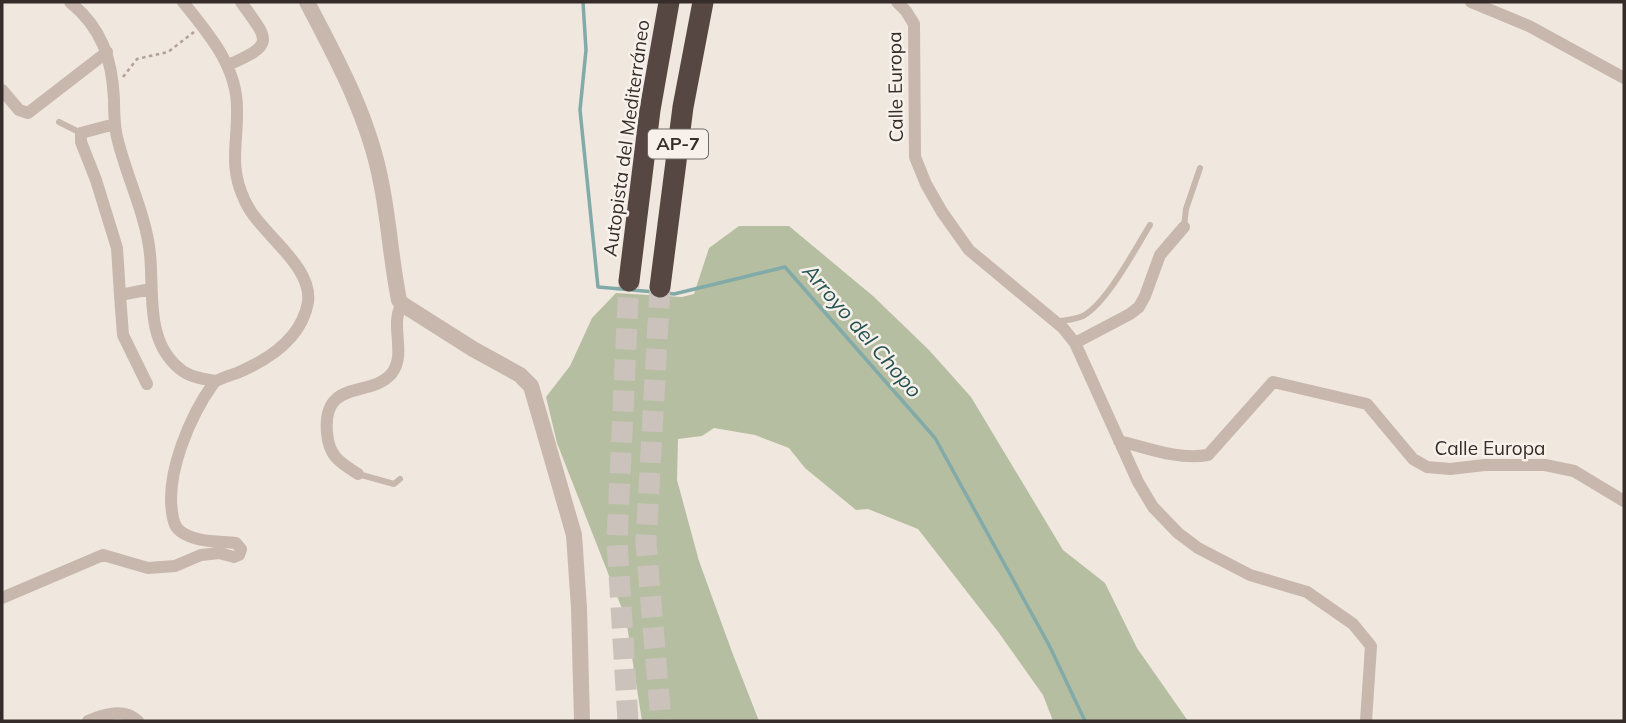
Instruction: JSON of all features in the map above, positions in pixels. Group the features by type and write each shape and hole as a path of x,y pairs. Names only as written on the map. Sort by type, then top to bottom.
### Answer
{"highway":[{"name":"Autopista del Mediterráneo","path":"629,281 650,110 669,2"},
{"name":"AP-7","path":"660,287 683,107 703,2"}],"street":[{"path":"70,2 98,32 107,52 113,86 116,134 145,227 150,254 150,289 155,326 167,354 186,373 215,382"},
{"path":"2,598 103,555 148,568 175,566 201,555 219,553 234,557 239,555 241,549 236,543 197,539 175,525 170,497 183,440 215,382 250,366 288,341 305,316 309,298 307,285 300,271 253,217 239,189 234,143 237,109 228,65 183,2"},
{"path":"228,65 260,49 264,41 263,34 241,2"},
{"path":"307,2 366,125 382,181 399,300 473,349 520,375 531,386 574,535 582,721"},
{"name":"Calle Europa","path":"897,2 914,24 915,158 942,212 969,250 1075,342 1138,482 1153,507 1178,533 1198,548 1250,575 1307,592 1353,624 1371,646 1366,721"},
{"path":"1471,2 1529,26 1624,78"},
{"path":"2,90 19,110 28,113 107,52"},
{"path":"115,124 81,133 81,142 117,248 123,335 146,384"},
{"path":"1075,342 1139,307 1160,254 1184,227"},
{"path":"120,295 150,289"},
{"path":"358,474 338,461 328,447 328,412 342,395 383,380 391,373 399,352 397,313 402,304"},
{"name":"Calle Europa","path":"1119,441 1172,455 1208,455 1273,382 1367,404 1413,459 1427,467 1450,469 1485,465 1545,466 1574,471 1624,501"},
{"path":"88,721 110,713 122,713 132,715 138,721"}],"lane":[{"path":"59,122 81,133"},
{"path":"1184,227 1186,209 1200,168"},
{"path":"1055,322 1084,315 1094,307 1109,289 1150,225"},
{"path":"358,474 393,483 400,479"}],"path":[{"path":"113,86 120,83 137,59 168,52 202,26"}],"green space":[{"path":"739,226 789,226 873,296 929,350 971,397 1063,550 1105,583 1137,648 1188,721 1053,721 1043,695 999,633 918,529 868,509 856,510 805,468 789,448 755,435 714,428 702,436 678,439 677,480 699,561 759,721 642,721 626,619 557,443 546,397 570,366 592,318 616,293 682,297 694,294 709,248"}],"waterway":[{"name":"Arroyo del Chopo","path":"583,2 586,50 580,110 598,287 655,292"},
{"name":"Arroyo del Chopo","path":"666,293 674,294 785,267 935,438 1049,645 1085,721"}],"tunnel":[{"path":"628,721 617,541 629,281"},
{"path":"660,287 646,543 661,721"}]}
